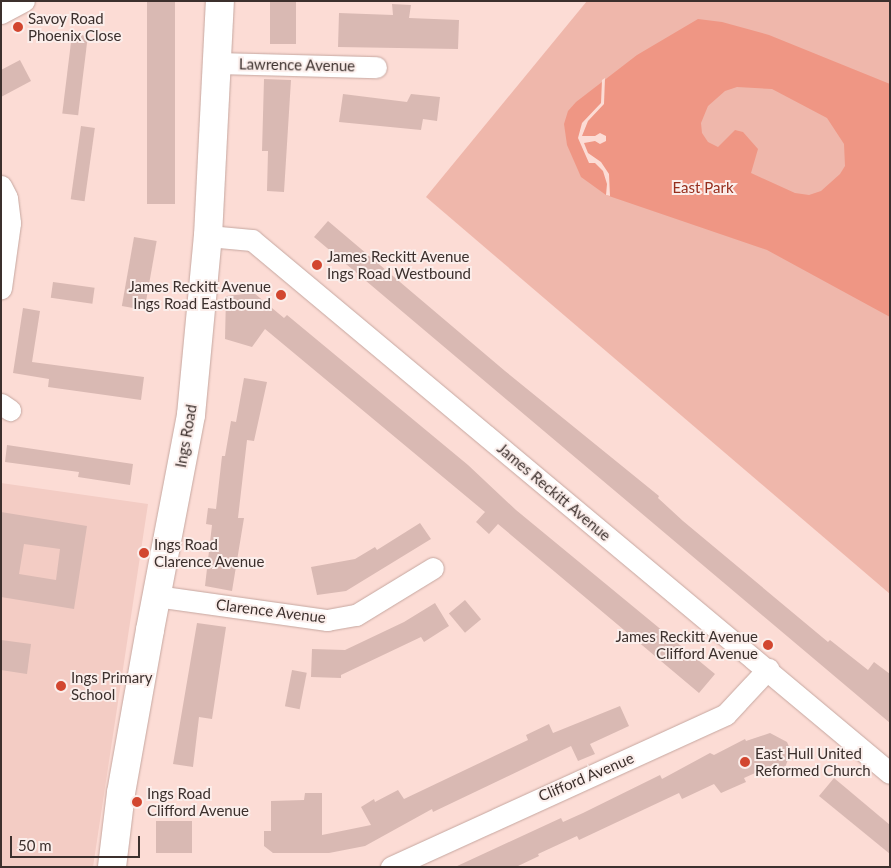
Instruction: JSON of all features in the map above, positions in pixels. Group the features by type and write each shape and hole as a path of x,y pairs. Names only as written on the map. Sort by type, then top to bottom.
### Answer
{"street":[{"path":"1,13 24,1"},
{"name":"Ings Road","path":"112,867 121,793 191,415 208,236 220,1"},
{"name":"Lawrence Avenue","path":"218,63 376,67"},
{"path":"1,186 7,198 10,223 1,288"},
{"name":"James Reckitt Avenue","path":"208,236 252,240 768,669 890,773"},
{"name":"Clarence Avenue","path":"156,596 327,620 356,615 433,568"},
{"name":"Clifford Avenue","path":"391,867 726,714 768,669"}],"shaded area":[{"path":"698,19 722,22 769,35 890,84 890,317 767,250 606,195 581,177 567,145 564,124 568,111 576,102 637,55","holes":["737,87 772,89 827,118 844,144 845,166 840,174 821,191 809,195 795,193 751,173 758,149 743,132 735,130 718,147 708,142 702,133 701,123 708,106 725,91"]},
{"name":"Ings Primary School","path":"1,483 148,504 93,867 1,867"}],"green space":[{"name":"East Park","path":"587,1 890,1 890,594 426,197"}],"pier":[{"path":"605,78 604,104 588,121 582,136 595,136 600,133 606,136 606,141 600,144 595,141 584,143 588,153 601,162 609,174 610,196 606,195 607,184 603,171 595,163 589,163 578,138 582,123 601,103 602,80"}],"building":[{"path":"147,1 175,1 175,204 147,204"},
{"path":"270,1 296,1 296,44 270,44"},
{"path":"392,4 411,5 409,18 459,20 458,49 338,47 339,13 393,15"},
{"path":"72,34 88,36 78,115 62,113"},
{"path":"20,60 31,81 1,97 1,70"},
{"path":"264,79 291,80 284,192 267,191 268,151 262,151"},
{"path":"343,94 407,102 411,94 440,97 437,121 423,119 421,130 339,122"},
{"path":"81,126 95,128 85,201 71,199"},
{"path":"328,221 505,371 659,496 658,498 683,521 828,642 830,640 868,670 874,662 890,674 890,723 314,237"},
{"path":"134,237 157,241 144,310 122,306"},
{"path":"53,282 95,288 92,304 51,298"},
{"path":"254,293 284,318 287,315 468,465 516,510 715,674 699,693 498,524 489,534 476,522 485,512 265,329 252,347 225,339 226,296"},
{"path":"23,308 40,311 32,362 144,377 141,400 48,387 49,379 13,373"},
{"path":"244,378 267,382 254,441 247,440 238,518 244,518 232,591 205,586 212,525 206,524 208,508 216,509 222,456 225,456 231,421 236,422"},
{"path":"7,445 133,464 130,485 78,477 79,472 5,462"},
{"path":"1,512 87,526 74,609 1,597","holes":["24,544 60,549 56,580 19,574"]},
{"path":"420,523 431,539 346,591 317,595 311,567 355,559 375,547 377,550"},
{"path":"465,600 481,619 465,633 449,613"},
{"path":"435,603 449,626 424,642 421,637 341,675 341,678 311,677 312,649 345,650 404,622"},
{"path":"197,623 226,627 212,719 199,717 193,767 173,764"},
{"path":"1,640 31,644 27,674 1,670"},
{"path":"292,670 307,673 300,709 285,706"},
{"path":"620,706 629,726 590,744 595,754 578,761 571,746 433,812 432,809 365,846 329,853 273,853 264,846 264,831 271,831 271,801 304,800 305,793 322,793 322,835 371,825 361,807 374,799 375,802 398,790 404,799 528,740 526,735 549,724 553,733"},
{"path":"770,733 787,742 791,751 781,779 775,764 744,778 746,782 721,793 714,784 682,799 679,793 579,840 577,836 538,854 539,856 516,867 455,867 561,818 563,822 660,775 662,779 710,753 714,755 745,739 746,741"},
{"path":"834,778 890,825 890,854 819,796"},
{"path":"156,821 192,821 192,853 156,853"}],"place":[{"name":"Savoy Road Phoenix Close","path":"18,27"},
{"name":"James Reckitt Avenue Ings Road Westbound","path":"317,265"},
{"name":"James Reckitt Avenue Ings Road Eastbound","path":"281,295"},
{"name":"Ings Road Clarence Avenue","path":"144,553"},
{"name":"James Reckitt Avenue Clifford Avenue","path":"768,645"},
{"name":"Ings Primary School","path":"61,686"},
{"name":"East Hull United Reformed Church","path":"745,762"},
{"name":"Ings Road Clifford Avenue","path":"137,802"}]}
